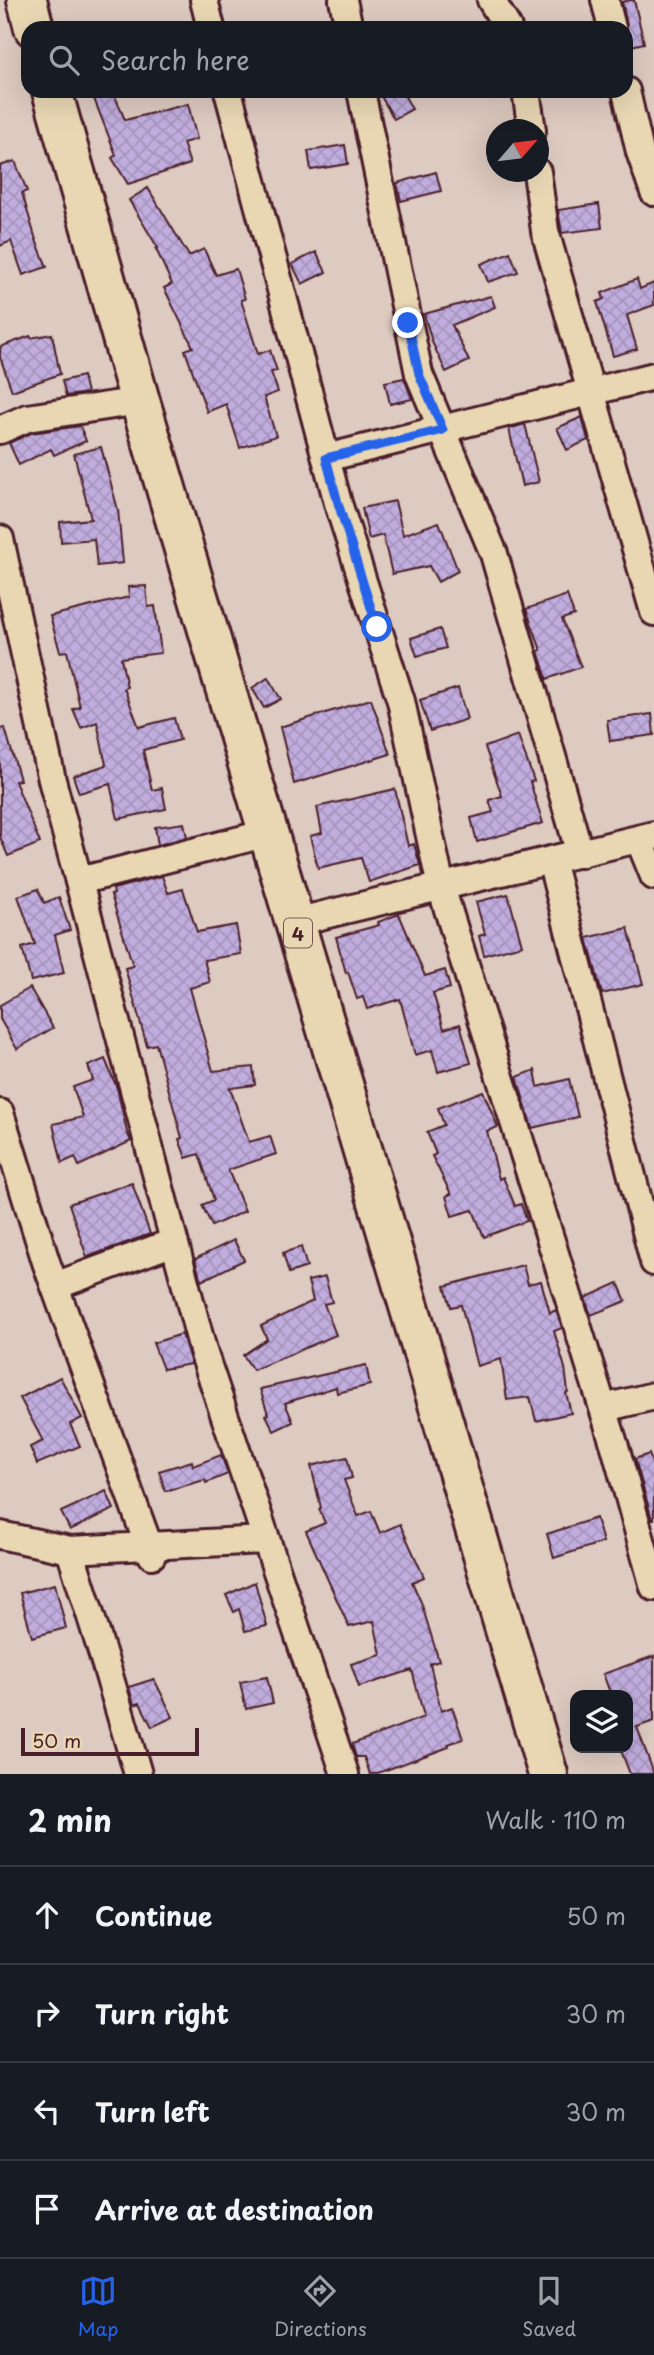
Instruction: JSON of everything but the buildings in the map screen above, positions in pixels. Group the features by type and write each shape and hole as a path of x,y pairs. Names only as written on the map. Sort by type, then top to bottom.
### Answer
{"highway":[{"path":"27,0 32,21"},
{"name":"4","path":"54,98 268,833 548,1774"}],"street":[{"path":"204,0 209,21"},
{"path":"343,0 348,21"},
{"path":"491,0 504,21"},
{"path":"606,0 610,21"},
{"path":"230,98 338,503 401,701 440,887 604,1408 654,1587"},
{"path":"362,98 419,374 494,554 580,854"},
{"path":"527,98 530,119"},
{"path":"628,98 640,152 654,192"},
{"path":"538,182 545,231 654,612"},
{"path":"326,458 654,376"},
{"path":"0,430 27,418 141,401"},
{"path":"0,539 52,780 204,1354 345,1774"},
{"path":"79,881 268,833"},
{"path":"295,922 646,837 654,876"},
{"path":"551,860 654,1262"},
{"path":"0,1113 55,1286 150,1551"},
{"path":"55,1286 174,1242"},
{"path":"604,1408 654,1396"},
{"path":"0,1535 69,1550 150,1551 266,1540"},
{"path":"69,1550 138,1774"}],"route":[{"path":"377,627 326,458 443,430 419,374 408,323"}]}
